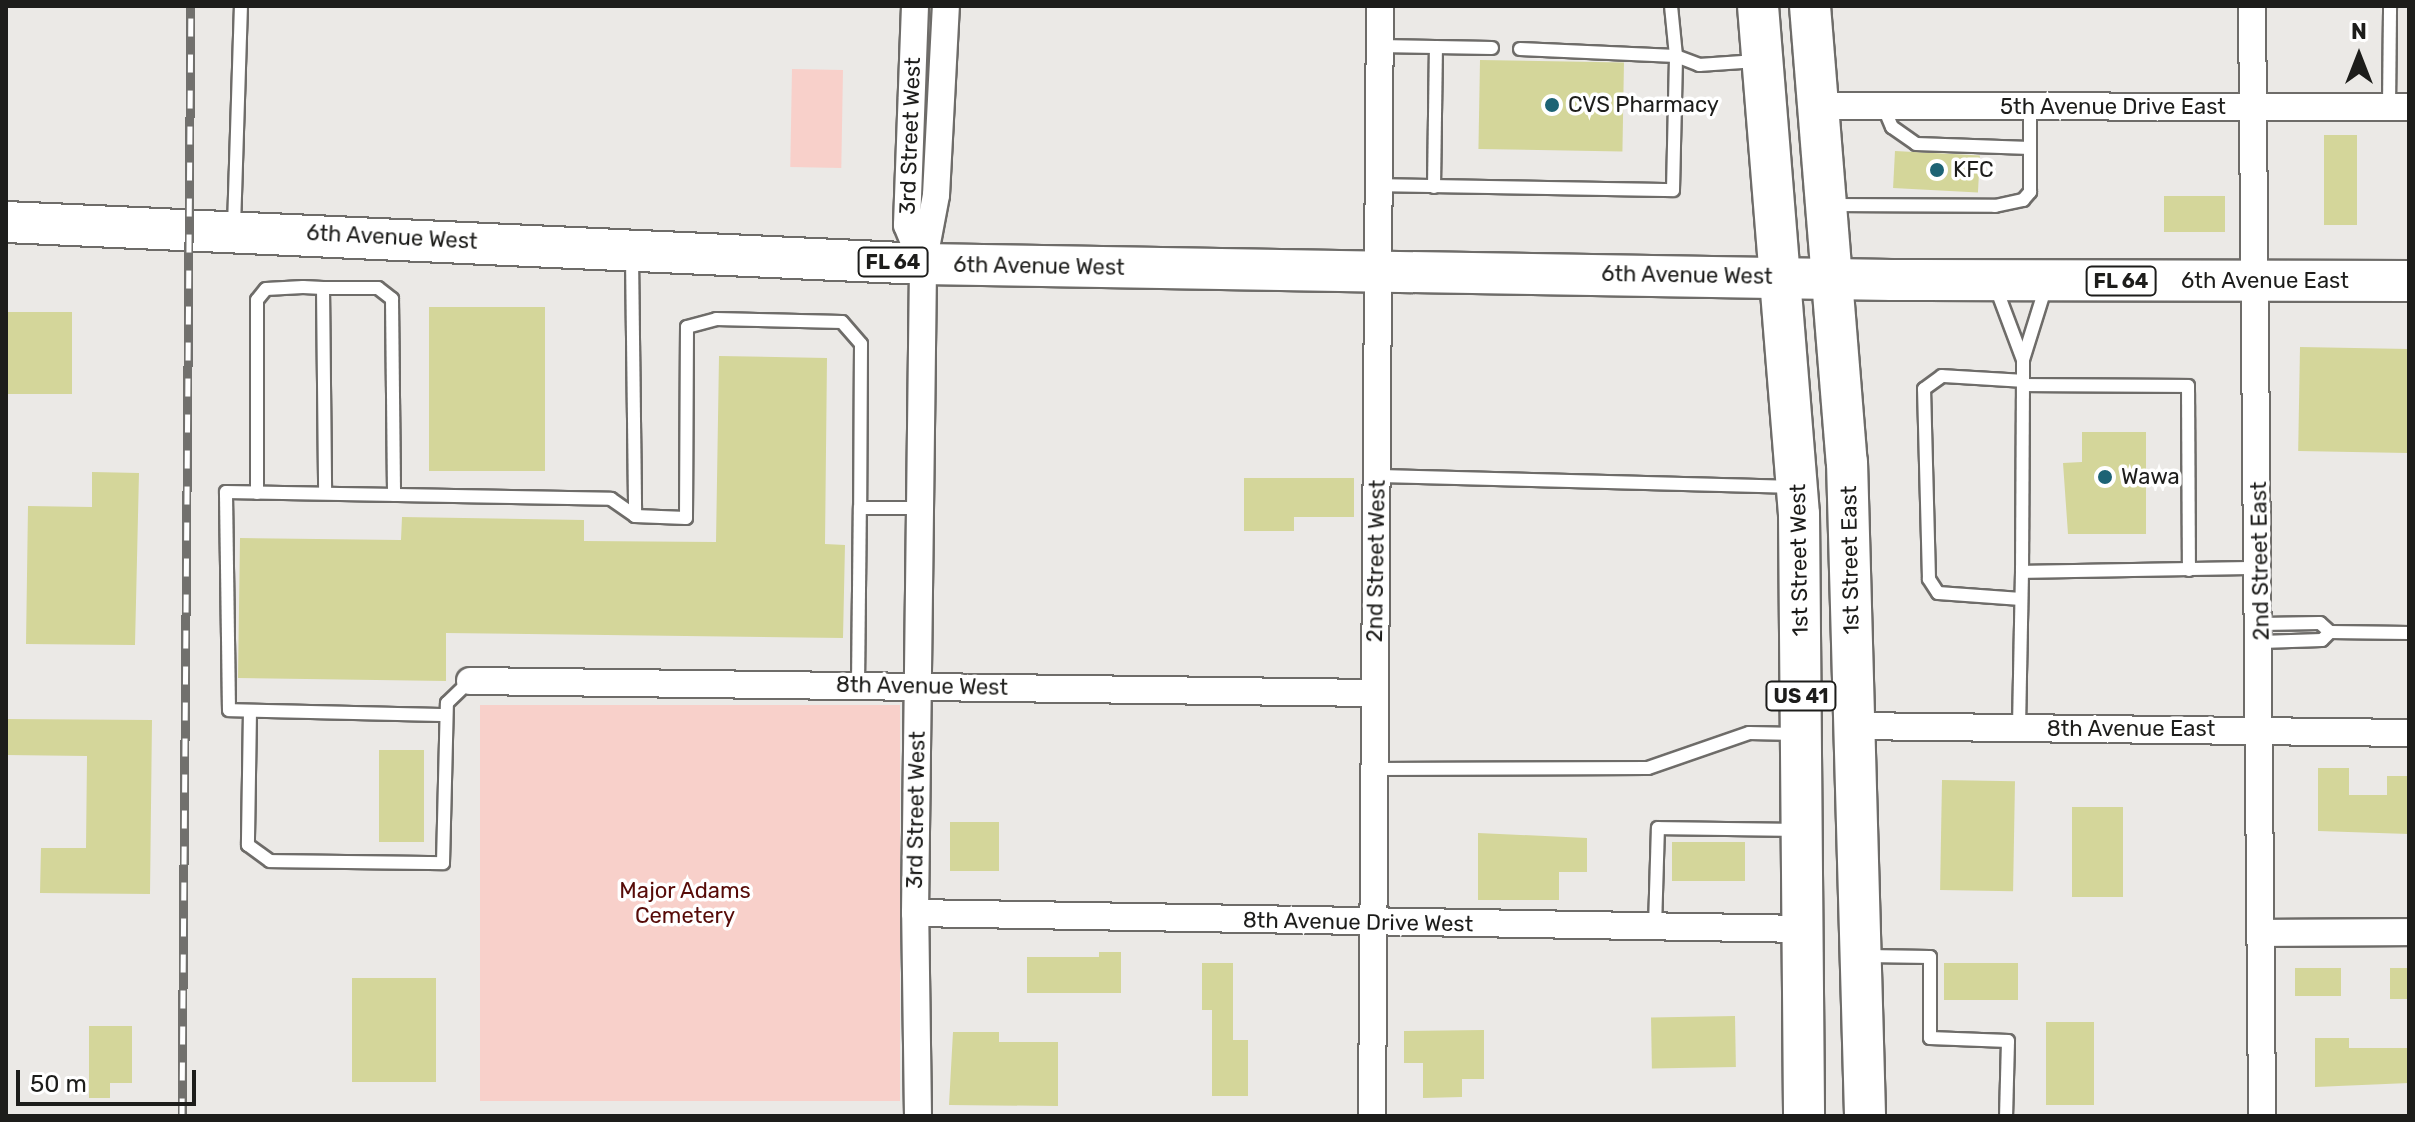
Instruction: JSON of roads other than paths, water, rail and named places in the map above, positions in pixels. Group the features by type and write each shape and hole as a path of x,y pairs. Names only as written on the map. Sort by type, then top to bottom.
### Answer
{"main road":[{"name":"1st Street West","path":"1758,6 1760,61 1782,277 1798,487 1804,1116"},
{"name":"1st Street East","path":"1810,6 1847,462 1865,1116"},
{"name":"6th Avenue West","path":"6,222 234,230 923,264 1833,279"},
{"name":"6th Avenue East","path":"1833,279 2409,281"}],"street":[{"name":"3rd Street West","path":"915,6 907,225 923,264"},
{"name":"3rd Street West","path":"918,1116 915,913 923,264 936,195 946,6"},
{"name":"2nd Street West","path":"1372,1116 1376,923 1380,6"},
{"name":"2nd Street East","path":"2252,6 2264,933 2262,1116"},
{"name":"5th Avenue Drive East","path":"1817,106 2399,107"},
{"name":"8th Avenue West","path":"470,681 1375,693"},
{"name":"8th Avenue East","path":"1853,726 2409,733"},
{"name":"8th Avenue Drive West","path":"915,913 1802,929"},
{"path":"2264,933 2409,932"}],"lane":[{"path":"234,230 241,6"},
{"path":"1378,185 1673,190 1676,56 1671,6"},
{"path":"2390,6 2399,107"},
{"path":"1379,46 1492,48"},
{"path":"1434,187 1436,47"},
{"path":"1520,49 1676,56 1699,65 1760,61"},
{"path":"1883,106 1892,127 1916,144 2030,148"},
{"path":"1827,205 2011,205 2030,192 2030,108"},
{"path":"632,249 635,516"},
{"path":"2019,728 2023,360 2047,280"},
{"path":"1993,281 2023,360"},
{"path":"257,493 258,296 273,287 378,288 392,299 394,495"},
{"path":"323,288 325,493"},
{"path":"446,715 229,710 226,492 611,499 635,516 686,518 687,327 716,319 842,322 861,344 858,685"},
{"path":"2021,599 1938,593 1929,579 1924,389 1942,376 2023,383 2188,386 2189,570"},
{"path":"1377,476 1798,487"},
{"path":"860,508 920,508"},
{"path":"2022,572 2260,568"},
{"path":"2261,633 2320,623 2330,632 2409,633"},
{"path":"250,711 248,845 270,861 443,863 447,703 470,681"},
{"path":"1375,769 1648,768 1749,733 1801,734"},
{"path":"1655,927 1658,828 1803,830"},
{"path":"1860,956 1930,957 1930,1038 2008,1041 2006,1116"}],"railway":[{"path":"182,1116 191,6"}],"place":[{"name":"CVS Pharmacy","path":"1552,105"},
{"name":"KFC","path":"1937,170"},
{"name":"Wawa","path":"2105,477"}],"park label":[{"name":"Major Adams Cemetery","path":"685,902"}]}
